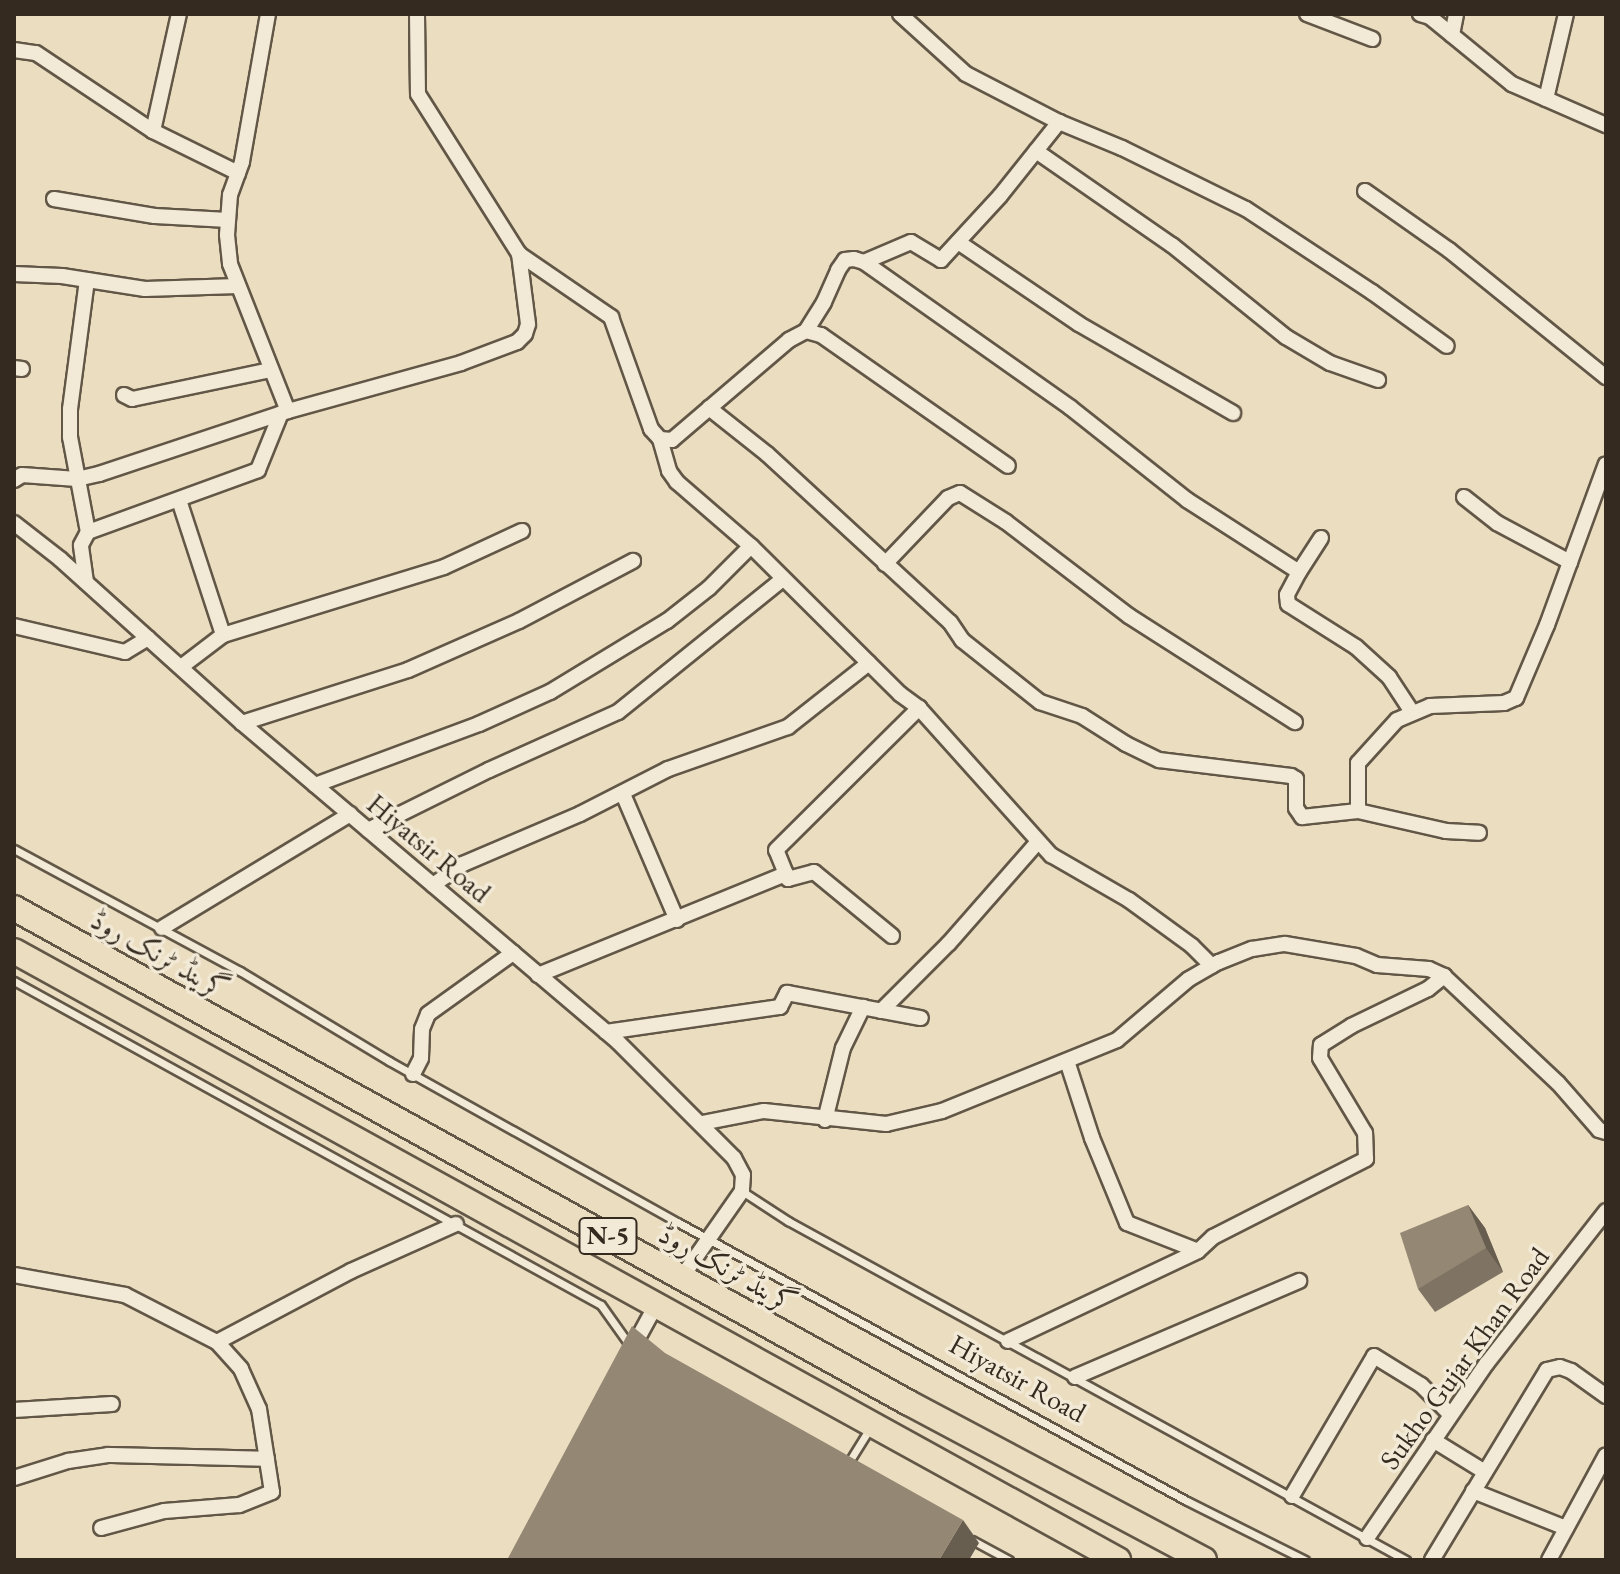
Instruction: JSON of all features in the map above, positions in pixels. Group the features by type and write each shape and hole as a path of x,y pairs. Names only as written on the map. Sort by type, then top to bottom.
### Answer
{"highway":[{"name":"گرینڈ ٹرنک روڈ","path":"14,908 682,1277 1204,1560"},
{"name":"N-5","path":"14,951 1118,1560"}],"street":[{"path":"153,131 179,14"},
{"path":"88,532 258,470 284,412 229,255 230,195 238,173 268,14"},
{"path":"417,14 418,94 519,254 611,317 651,429 660,439 669,471 677,482 751,546 900,694 919,708 1037,843 1051,855 1158,920 1212,966"},
{"path":"900,14 966,74 1059,122 1122,148 1246,209 1447,346"},
{"path":"1307,14 1372,39"},
{"path":"1420,14 1430,17 1494,72 1606,125"},
{"path":"1452,35 1456,14"},
{"path":"1546,99 1566,14"},
{"path":"14,50 36,53 153,131 238,173"},
{"path":"660,439 672,440 789,340 806,331 845,260 864,262 911,242 941,260 1059,122"},
{"path":"1036,151 1172,245 1286,337 1330,363 1378,380"},
{"path":"1365,191 1449,250 1606,377"},
{"path":"54,199 155,216 228,220"},
{"path":"958,242 1079,324 1233,413"},
{"path":"14,480 22,475 77,479 284,412 461,363 517,342 525,334 528,324 519,254"},
{"path":"864,262 1071,408 1187,500 1299,572"},
{"path":"14,274 145,289 238,286"},
{"path":"86,582 81,545 88,532 72,459 70,409 87,280"},
{"path":"806,331 821,335 1008,466"},
{"path":"124,395 132,399 271,370"},
{"path":"709,408 767,454 950,622 962,640 1040,702 1082,716 1126,744 1159,760 1291,776 1296,779 1296,808 1302,817 1358,811 1446,831 1479,833"},
{"path":"1358,811 1358,763 1390,726 1412,712 1447,703 1513,702 1606,465"},
{"path":"885,564 948,498 960,493 1006,522 1129,616 1295,722"},
{"path":"1464,497 1497,523 1570,562"},
{"path":"179,500 223,635"},
{"name":"Hiyatsir Road","path":"14,523 86,582 242,723 606,1032 702,1123 734,1158 743,1175 742,1191"},
{"path":"181,667 223,635 444,567 522,531"},
{"path":"1321,538 1287,595 1288,604 1356,647 1389,677 1412,712"},
{"path":"315,785 479,724 550,692 667,621 709,588 751,546"},
{"path":"242,723 408,670 519,621 633,561"},
{"path":"368,830 489,770 618,712 783,579"},
{"path":"14,626 125,652 148,638"},
{"path":"433,885 463,864 623,794 668,769 788,727 869,663"},
{"path":"892,936 814,872 788,879 778,846 919,708"},
{"path":"623,794 677,920"},
{"path":"162,928 350,814"},
{"path":"881,1011 949,943 1037,843"},
{"path":"538,975 786,874"},
{"path":"702,1123 764,1111 825,1120 886,1124 928,1114 1117,1040 1189,979 1252,949 1285,944 1356,956 1377,965 1429,969 1444,976 1558,1083 1599,1130 1606,1132"},
{"path":"413,1074 421,1058 422,1029 428,1014 513,953"},
{"path":"1008,1341 1198,1251 1213,1237 1366,1159 1365,1133 1320,1058 1321,1045 1351,1026 1428,989 1444,976"},
{"path":"606,1032 780,1007 787,993 921,1018"},
{"path":"825,1120 843,1048 863,1007"},
{"path":"1067,1061 1092,1138 1127,1223 1198,1251"},
{"path":"682,1277 742,1191"},
{"name":"Sukho Gujar Khan Road","path":"1367,1538 1487,1363 1606,1211"},
{"path":"217,1342 351,1271 456,1224"},
{"path":"14,1275 125,1295 217,1342 232,1356 250,1383 259,1409 272,1492 261,1500 239,1505 164,1511 101,1528"},
{"path":"1075,1377 1299,1281"},
{"path":"625,1363 639,1353 656,1305"},
{"path":"1292,1496 1374,1356 1421,1385 1451,1415"},
{"path":"1432,1560 1547,1370 1560,1367 1571,1371 1606,1396"},
{"path":"14,1410 112,1404"},
{"path":"1433,1440 1485,1472"},
{"path":"14,1478 68,1461 108,1455 267,1459"},
{"path":"1549,1560 1566,1528 1600,1478 1606,1455"},
{"path":"1473,1491 1566,1528"}],"lane":[{"name":"Hiyatsir Road","path":"14,849 162,928 413,1074 708,1238 1187,1501 1305,1560"},
{"path":"14,981 601,1305 639,1353"},
{"path":"742,1191 788,1221 1406,1560"},
{"path":"843,1470 872,1424"},
{"path":"832,1464 857,1478"},
{"path":"967,1538 1009,1560"}],"building":[{"path":"1468,1205 1486,1248 1418,1289 1400,1233"},
{"path":"632,1326 665,1353 963,1520 939,1560 507,1560"}]}
